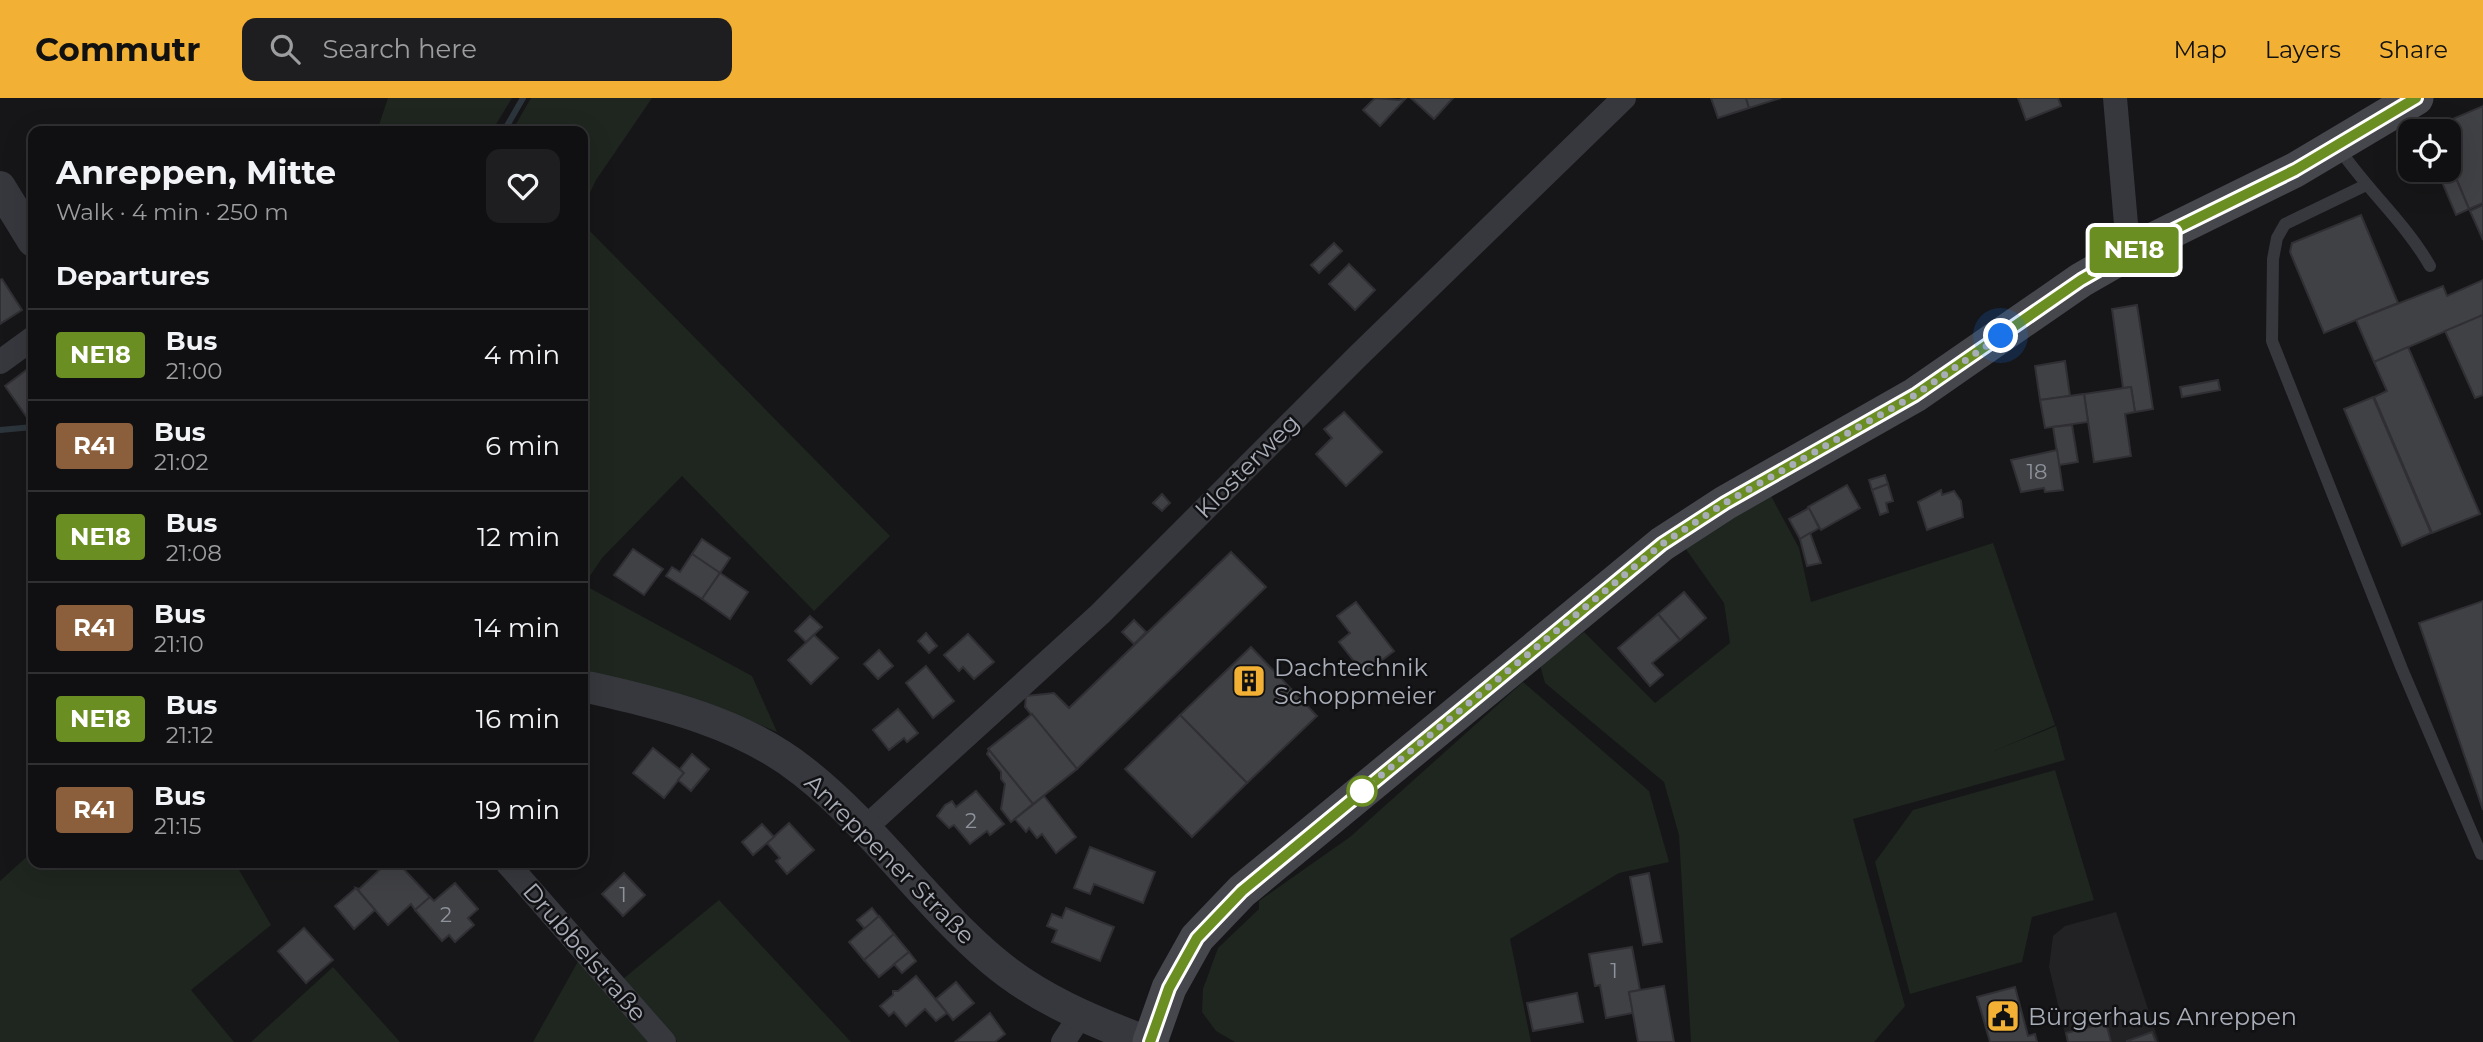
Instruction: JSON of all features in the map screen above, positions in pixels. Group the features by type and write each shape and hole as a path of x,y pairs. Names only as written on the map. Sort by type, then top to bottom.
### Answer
{"main road":[{"path":"1148,1042 1169,988 1197,938 1242,891 1651,553 1725,503 1915,395 2081,280 2135,249 2338,147 2416,98"}],"street":[{"name":"Klosterweg","path":"865,828 1100,614 1358,356 1624,98"},
{"path":"2115,98 2126,225 2135,249"},
{"path":"0,187 28,233"},
{"path":"0,362 28,342"},
{"name":"Anreppener Straße","path":"588,687 703,716 733,729 804,772 865,828 993,961 1072,1029 1148,1042"},
{"name":"Drubbelstraße","path":"511,868 664,1042"}],"lane":[{"path":"2338,147 2365,185 2413,236 2430,266"},
{"path":"2365,185 2286,225 2277,238 2273,260 2272,341 2402,669 2481,854"}],"shaded area":[{"path":"388,98 512,98 495,126 379,126"},
{"path":"531,98 652,98 596,180 588,197 588,126 515,126"},
{"path":"588,229 890,536 814,611 682,476 602,558 588,579"},
{"path":"1771,496 1799,548 1811,602 1993,543 2055,725 1994,751 2056,726 2065,760 1853,819 1905,1006 1874,1042 1691,1042 1679,835 1664,782 1545,683 1540,665 1584,632 1655,703 1730,643 1724,603 1683,545"},
{"path":"588,587 752,676 777,732 719,708 588,670"},
{"path":"1523,682 1649,791 1669,862 1619,873 1510,939 1531,1042 1235,1042 1216,1031 1202,1012 1203,989 1218,948 1259,909 1259,901 1350,837"},
{"path":"2055,770 2094,900 2032,917 2022,962 1910,994 1875,862 1913,810"},
{"path":"28,856 28,868 238,868 271,925 191,990 234,1042 0,1042 0,881"},
{"path":"719,900 851,1042 677,1042 623,979"},
{"path":"2116,912 2159,1042 2067,1042 2049,967 2053,936 2065,926"},
{"path":"580,958 654,1042 533,1042"},
{"path":"333,967 400,1042 251,1042"}],"building":[{"path":"1375,98 1406,98 1380,126 1363,110"},
{"path":"1411,98 1453,98 1434,119"},
{"path":"1711,98 1746,98 1749,108 1718,118"},
{"path":"1746,98 1781,98 1749,108"},
{"path":"2018,98 2058,98 2061,106 2026,120"},
{"path":"2483,106 2483,203 2469,209 2458,182 2461,182 2461,119 2453,119"},
{"path":"2442,182 2458,182 2469,209 2456,215"},
{"path":"2483,205 2483,240 2470,211"},
{"path":"2361,215 2398,303 2324,333 2290,252 2292,243"},
{"path":"1334,243 1342,251 1319,273 1311,265"},
{"path":"1349,264 1375,290 1355,310 1329,284"},
{"path":"2,279 22,310 0,324 0,280"},
{"path":"2483,280 2483,315 2374,362 2356,320 2443,286 2447,296"},
{"path":"2137,305 2153,409 2135,412 2131,387 2123,388 2112,309"},
{"path":"2483,315 2483,395 2475,398 2445,331"},
{"path":"2408,347 2480,514 2432,533 2374,397 2387,391 2374,362"},
{"path":"2065,361 2070,396 2040,400 2035,366"},
{"path":"28,369 28,415 26,416 5,386"},
{"path":"2218,380 2220,390 2182,397 2180,387"},
{"path":"2131,387 2135,412 2125,414 2131,456 2094,462 2084,394"},
{"path":"2084,394 2088,422 2045,428 2040,400"},
{"path":"2373,397 2431,533 2402,546 2344,409"},
{"path":"1344,412 1382,452 1346,486 1316,454 1332,438 1324,429"},
{"path":"2072,425 2078,462 2059,465 2053,427"},
{"path":"2057,450 2063,490 2045,492 2044,488 2021,492 2011,460"},
{"path":"1885,475 1888,484 1872,490 1869,480"},
{"path":"1888,484 1893,501 1886,503 1888,512 1880,515 1872,490"},
{"path":"1847,485 1860,508 1821,530 1808,507"},
{"path":"1941,490 1942,495 1954,491 1961,501 1963,517 1927,530 1918,502"},
{"path":"1162,494 1170,503 1162,511 1153,503"},
{"path":"1809,508 1819,528 1800,539 1789,519"},
{"path":"1810,533 1821,563 1807,566 1800,539"},
{"path":"702,539 730,558 720,573 692,554"},
{"path":"633,549 663,569 644,595 614,575"},
{"path":"1231,552 1266,587 1077,769 1025,707 1026,696 1054,693 1069,708"},
{"path":"692,554 720,573 702,599 666,576 672,567 680,572"},
{"path":"720,573 748,592 730,619 702,599"},
{"path":"1684,592 1706,618 1680,640 1658,614"},
{"path":"2483,601 2483,810 2419,623"},
{"path":"1356,602 1394,651 1364,674 1339,642 1350,633 1337,616"},
{"path":"1658,614 1680,640 1652,663 1663,675 1650,686 1618,648"},
{"path":"810,616 822,627 806,642 795,631"},
{"path":"1134,620 1146,632 1134,644 1122,632"},
{"path":"926,633 937,646 929,653 918,641"},
{"path":"968,634 994,662 974,679 963,667 959,671 944,655"},
{"path":"814,635 838,658 811,684 788,660"},
{"name":"Dachtechnik Schoppmeier","path":"1251,647 1317,716 1247,783 1180,715"},
{"path":"879,650 893,666 878,679 864,664"},
{"path":"926,666 954,701 933,718 906,683"},
{"path":"898,709 918,733 907,742 904,738 889,750 873,730"},
{"path":"1032,714 1077,769 1033,804 988,749"},
{"path":"1180,715 1247,783 1192,837 1125,769"},
{"path":"653,748 684,773 664,798 633,773"},
{"path":"989,750 1033,804 1011,822 1001,809 1005,784 1001,779 1001,772 987,754"},
{"path":"692,754 709,769 691,791 678,780 684,773 680,769"},
{"path":"976,791 1004,824 990,835 987,831 970,844 954,825 949,828 937,816 945,805 952,801 956,807"},
{"path":"1044,796 1076,837 1056,853 1042,834 1037,838 1029,828 1026,832 1015,819"},
{"path":"789,823 814,850 787,874 776,861 780,858 767,843"},
{"path":"762,824 774,837 753,855 742,842"},
{"path":"1090,847 1155,872 1143,903 1094,884 1090,894 1074,888"},
{"path":"382,868 403,868 430,897 415,910 411,904 388,925 356,888 359,889"},
{"path":"624,873 645,895 623,916 602,894"},
{"path":"1649,873 1662,942 1643,945 1630,877"},
{"path":"455,883 478,909 468,918 474,925 455,942 449,935 442,941 415,910 430,897 434,901"},
{"path":"356,888 375,910 354,929 335,906"},
{"path":"872,908 879,917 865,929 857,920"},
{"path":"1066,908 1114,927 1100,961 1052,942 1057,930 1047,926 1052,914 1062,918"},
{"path":"879,916 894,934 864,960 849,942"},
{"path":"304,928 333,960 306,983 278,951"},
{"path":"894,934 909,952 879,977 864,960"},
{"path":"1632,947 1640,990 1629,992 1633,1013 1606,1018 1600,985 1595,986 1589,954"},
{"path":"909,952 916,961 902,973 894,964"},
{"path":"916,976 947,1013 936,1021 925,1009 906,1026 894,1012 889,1016 880,1006 893,995 893,991 898,991"},
{"path":"956,982 974,1003 953,1020 936,999"},
{"path":"1664,986 1674,1042 1638,1042 1629,992"},
{"name":"Bürgerhaus Anreppen","path":"2015,987 2028,1036 2035,1034 2037,1042 1990,1042 1977,997"},
{"path":"1577,993 1583,1022 1533,1031 1527,1003"},
{"path":"990,1013 1005,1034 995,1042 955,1042"},
{"path":"2106,1023 2111,1042 2068,1042 2066,1033"},
{"path":"2152,1032 2156,1042 2127,1042 2127,1041"}],"waterway":[{"path":"507,126 523,98"},
{"path":"0,430 28,427"}],"bus line":[{"name":"NE18","path":"1150,1042 1169,988 1197,938 1242,891 1662,544 1725,503 1915,395 2081,280 2135,249 2338,147 2416,98"}],"place":[{"name":"Dachtechnik Schoppmeier","path":"1249,681"},
{"name":"Bürgerhaus Anreppen","path":"2003,1016"}],"route":[{"path":"1362,791 1525,655 1690,524 1915,395 2001,336"}]}
